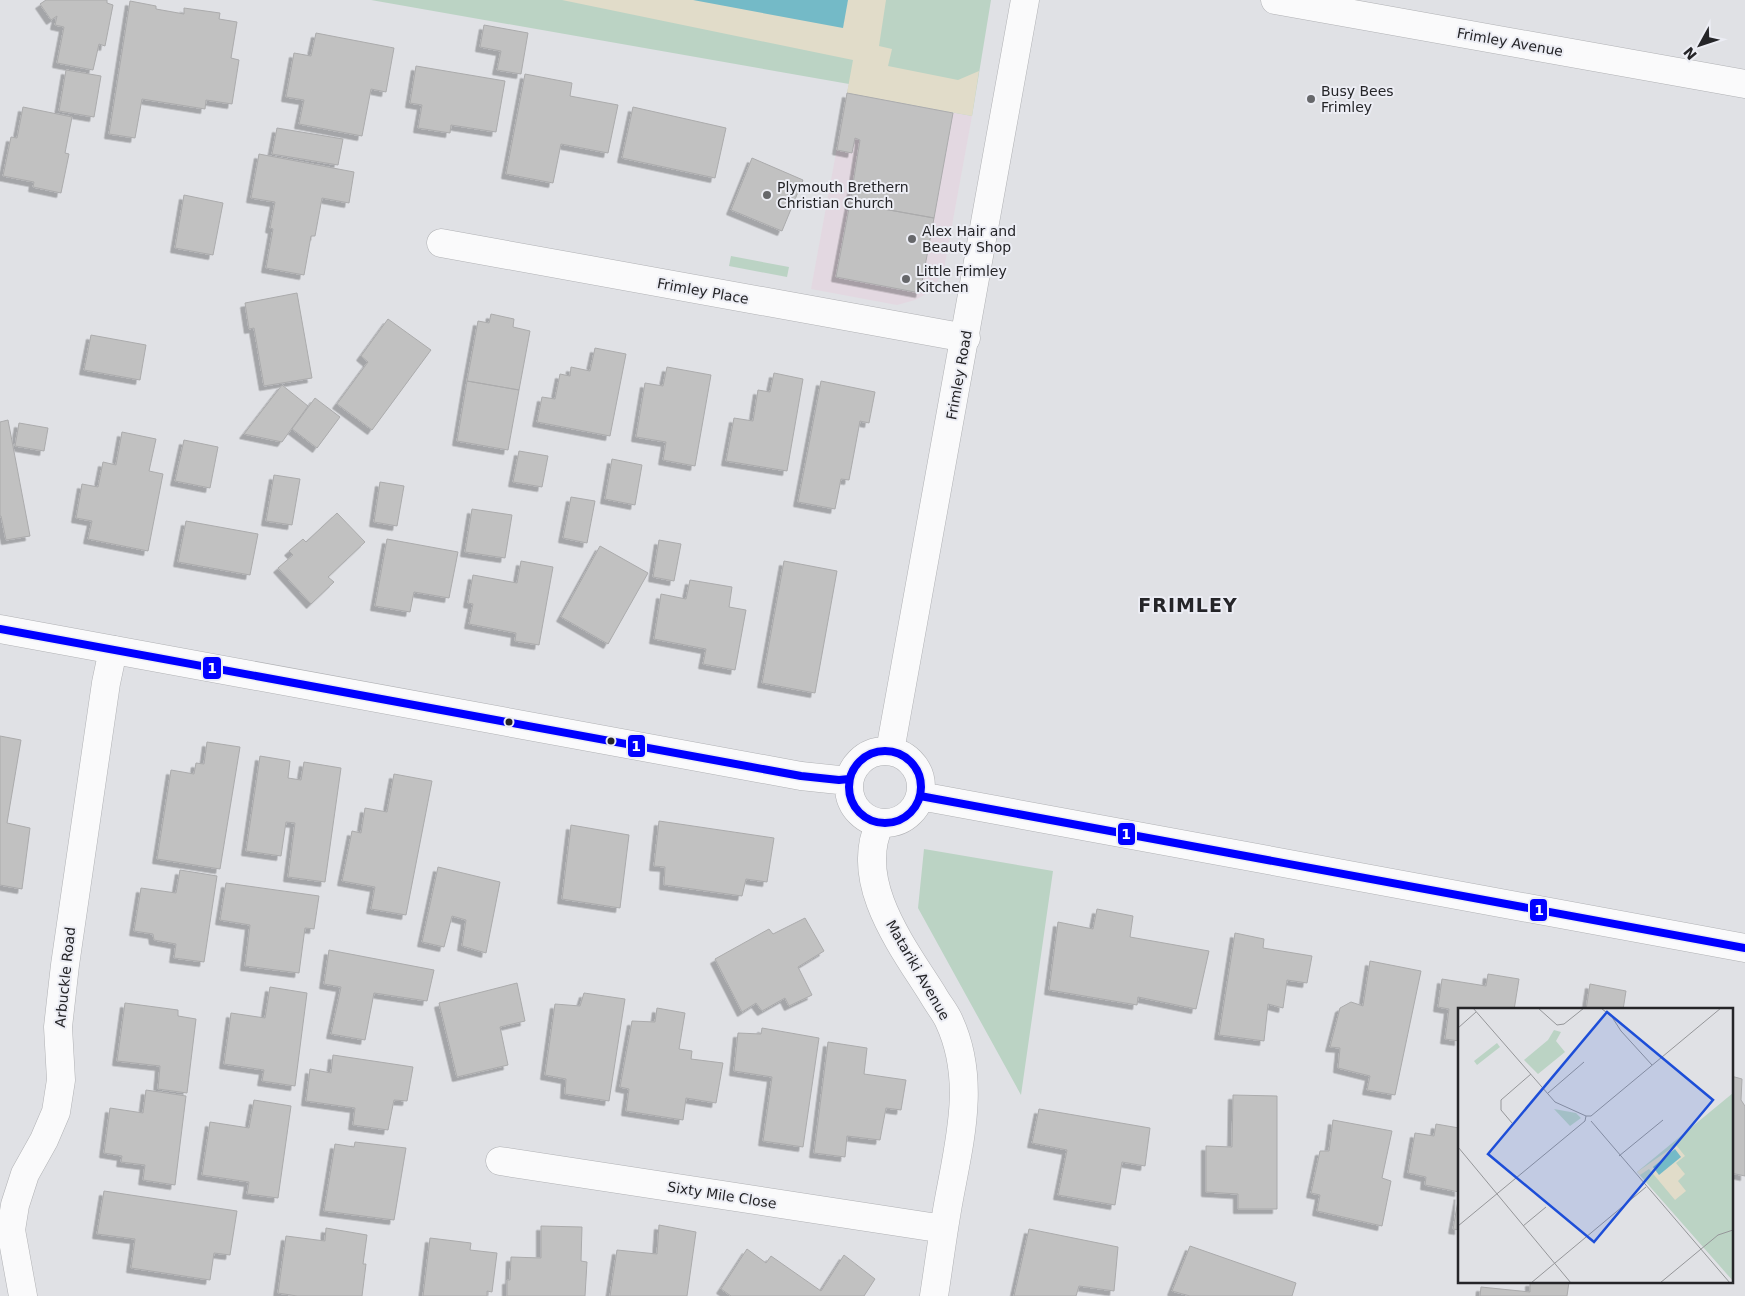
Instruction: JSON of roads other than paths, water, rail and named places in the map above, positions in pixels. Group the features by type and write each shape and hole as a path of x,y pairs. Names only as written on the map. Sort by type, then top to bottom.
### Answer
{"street":[{"name":"Frimley Road","path":"890,751 966,338 1025,0"},
{"name":"Frimley Avenue","path":"1275,0 1745,84"},
{"name":"Frimley Place","path":"441,243 966,338"},
{"path":"0,629 801,776 839,780 850,779"},
{"name":"Arbuckle Road","path":"23,1296 11,1230 15,1205 25,1174 44,1140 56,1112 62,1080 58,1027 65,965 106,683 113,650"},
{"path":"890,751 904,756 916,767 922,781 920,796 915,809 905,818 893,823 880,823 866,818 855,808 849,794 850,779 855,766 864,756 890,751"},
{"path":"920,796 1745,948"},
{"name":"Matariki Avenue","path":"880,823 874,834 872,852 872,874 879,900 892,927 949,1021 961,1056 965,1086 962,1126 934,1296"},
{"name":"Sixty Mile Close","path":"500,1161 944,1229"}],"water":[{"path":"693,0 848,0 843,28"}],"place":[{"name":"Busy Bees Frimley","path":"1311,99"},
{"name":"Plymouth Brethern Christian Church","path":"767,195"},
{"name":"Alex Hair and Beauty Shop","path":"912,239"},
{"name":"Little Frimley Kitchen","path":"906,279"}],"district":[{"name":"FRIMLEY","path":"1188,605"}]}
